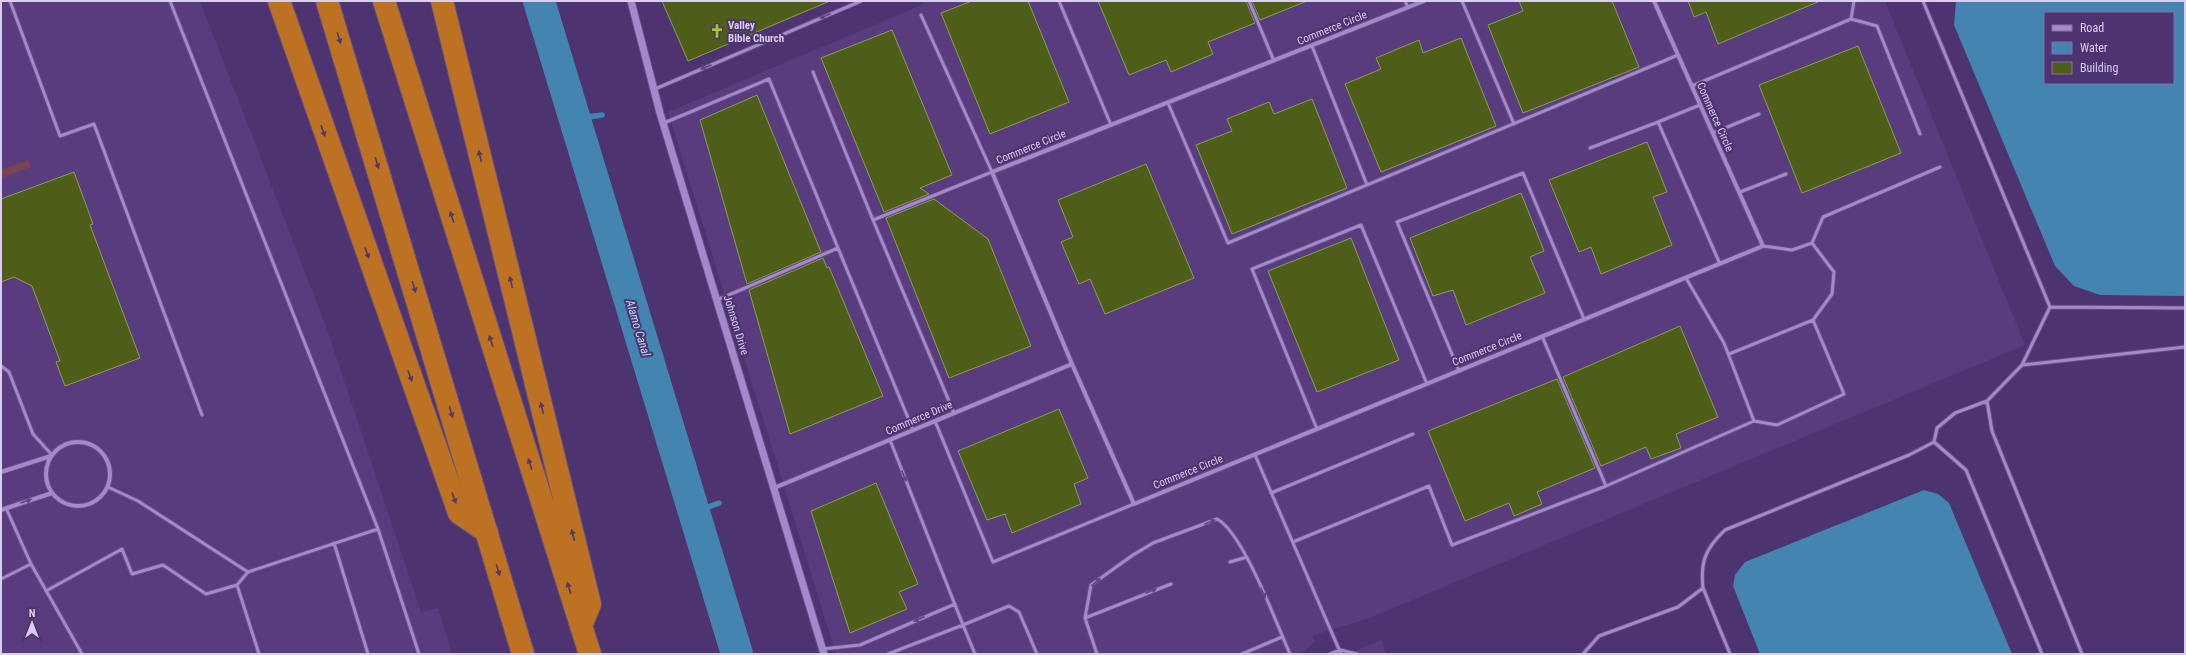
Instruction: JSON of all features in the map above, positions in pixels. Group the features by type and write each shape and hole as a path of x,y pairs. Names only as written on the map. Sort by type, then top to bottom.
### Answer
{"highway":[{"path":"271,1 314,105"},
{"path":"279,1 314,105 459,513 487,532"},
{"path":"327,1 523,654"},
{"path":"384,1 590,654"},
{"path":"442,1 590,604 581,626"}],"street":[{"name":"Johnson Drive","path":"631,1 654,90 823,651"},
{"name":"Commerce Circle","path":"1424,1 992,172 1072,364 1134,504 1763,246 1654,1"},
{"name":"Commerce Drive","path":"774,488 1072,364"},
{"path":"73,441 86,442 98,448 107,458 111,469 108,487 97,501 86,506 74,506 61,502 52,493 46,481 46,468 51,455 60,446 73,441"},
{"path":"1,472 51,455"},
{"path":"3,509 52,493"}],"lane":[{"path":"10,1 60,136 94,124 202,416"},
{"path":"170,1 378,529 419,654"},
{"path":"654,90 861,1"},
{"path":"1059,1 1111,125"},
{"path":"1249,1 1274,61"},
{"path":"1405,1 1408,7"},
{"path":"1462,1 1514,124"},
{"path":"1851,19 1854,1"},
{"path":"1923,1 2050,307 2022,365 1987,402 1955,413 1937,428 1934,442"},
{"path":"874,220 992,172 921,15"},
{"path":"1692,86 1851,19 1877,26 1920,134"},
{"path":"1312,46 1367,185"},
{"path":"1168,103 1228,243 1678,55"},
{"path":"813,72 954,413"},
{"path":"664,123 769,79 913,430"},
{"path":"1590,148 1700,105"},
{"path":"1713,133 1759,114"},
{"path":"1658,122 1720,264"},
{"path":"1763,246 1792,250 1812,243 1823,217 1940,167"},
{"path":"1459,371 1397,222 1524,173 1584,319"},
{"path":"1740,192 1786,174"},
{"path":"1317,429 1252,268 1361,224 1427,384"},
{"path":"1729,354 1813,320 1832,294 1834,272 1812,243"},
{"path":"717,300 838,248"},
{"path":"1686,278 1729,354 1754,421"},
{"path":"2050,307 2185,308"},
{"path":"1292,542 1429,486 1452,545 1606,486 1754,421 1777,424 1844,394 1813,320"},
{"path":"1542,336 1606,486"},
{"path":"2022,365 2185,347"},
{"path":"1,366 9,372 33,434 51,455"},
{"path":"1987,402 1992,431 2082,654"},
{"path":"935,421 994,562 1134,504"},
{"path":"1271,493 1413,434"},
{"path":"890,440 975,654"},
{"path":"1730,654 1703,588 1702,574 1709,545 1725,530 1909,454 1934,442"},
{"path":"1934,442 1966,470 2042,654"},
{"path":"1254,454 1341,654"},
{"path":"108,487 138,501 248,572"},
{"path":"3,509 30,564 82,654"},
{"path":"1097,654 1085,618 1091,585 1133,554 1153,543 1217,519 1224,522 1247,557 1290,654"},
{"path":"46,591 122,549 132,574 163,565 206,594 237,585 248,572 378,529"},
{"path":"334,543 368,654"},
{"path":"1230,562 1247,557"},
{"path":"1,579 30,564"},
{"path":"1085,618 1171,584"},
{"path":"237,585 260,654"},
{"path":"1582,654 1599,636 1678,607 1703,588"},
{"path":"823,651 860,645 955,604"},
{"path":"888,654 1005,607 1012,607 1019,612 1037,654"},
{"path":"1242,654 1282,637"},
{"path":"1330,654 1340,650 1357,654"}],"shaded area":[{"path":"1,1 200,1 327,329 421,612 438,608 452,654 1,654"},
{"path":"923,1 1885,1 2025,345 1372,617 1312,636 1315,641 1306,650 1295,654 836,654 668,112 924,4"},
{"path":"28,160 31,167 1,178 1,170"},
{"path":"1381,640 1386,654 1348,654"}],"water":[{"path":"1956,1 2185,1 2185,296 2100,295 2074,286 2055,266 1954,25"},
{"path":"1924,490 1938,494 1949,503 2012,654 1760,654 1733,586 1735,575 1745,562"}],"building":[{"name":"Valley Bible Church","path":"662,1 830,1 688,61"},
{"path":"972,1 1028,1 1069,102 990,134 941,13"},
{"path":"1098,1 1246,1 1255,23 1208,42 1213,54 1171,72 1166,60 1129,75"},
{"path":"1252,1 1307,1 1260,20"},
{"path":"1519,1 1612,1 1639,67 1523,113 1488,25 1523,11"},
{"path":"1688,1 1820,1 1718,44 1706,12 1694,17"},
{"path":"892,30 952,175 920,188 929,194 884,212 821,58"},
{"path":"1461,38 1496,126 1381,172 1345,84 1381,69 1376,58 1419,40 1423,53"},
{"path":"1858,46 1901,153 1802,193 1759,85"},
{"path":"757,95 821,252 747,284 700,120"},
{"path":"1312,99 1347,188 1232,234 1196,145 1232,131 1227,119 1269,102 1274,114"},
{"path":"1647,142 1667,192 1653,197 1672,245 1601,274 1591,247 1579,252 1549,180"},
{"path":"1146,164 1194,278 1105,314 1090,279 1079,284 1061,242 1073,237 1058,200"},
{"path":"74,172 93,224 90,225 140,358 65,386 56,362 60,361 32,286 14,277 1,282 1,199"},
{"path":"1521,193 1544,251 1530,257 1545,293 1466,325 1453,290 1433,296 1410,238"},
{"path":"934,199 988,239 1031,346 949,378 886,218"},
{"path":"1351,238 1399,360 1317,392 1268,271"},
{"path":"823,258 827,268 829,267 883,396 790,434 749,290"},
{"path":"1680,326 1718,417 1676,434 1681,448 1651,459 1646,447 1601,466 1563,377"},
{"path":"1557,379 1595,468 1537,492 1542,504 1514,516 1509,503 1465,521 1428,431"},
{"path":"1059,409 1088,478 1074,484 1081,504 1012,533 1005,514 987,520 958,451"},
{"path":"876,483 918,584 899,592 907,609 850,633 811,511"}],"waterway":[{"name":"Alamo Canal","path":"539,1 737,654"},
{"path":"575,119 602,115"},
{"path":"694,512 719,503"}],"place":[{"name":"Valley Bible Church","path":"717,31"}]}
